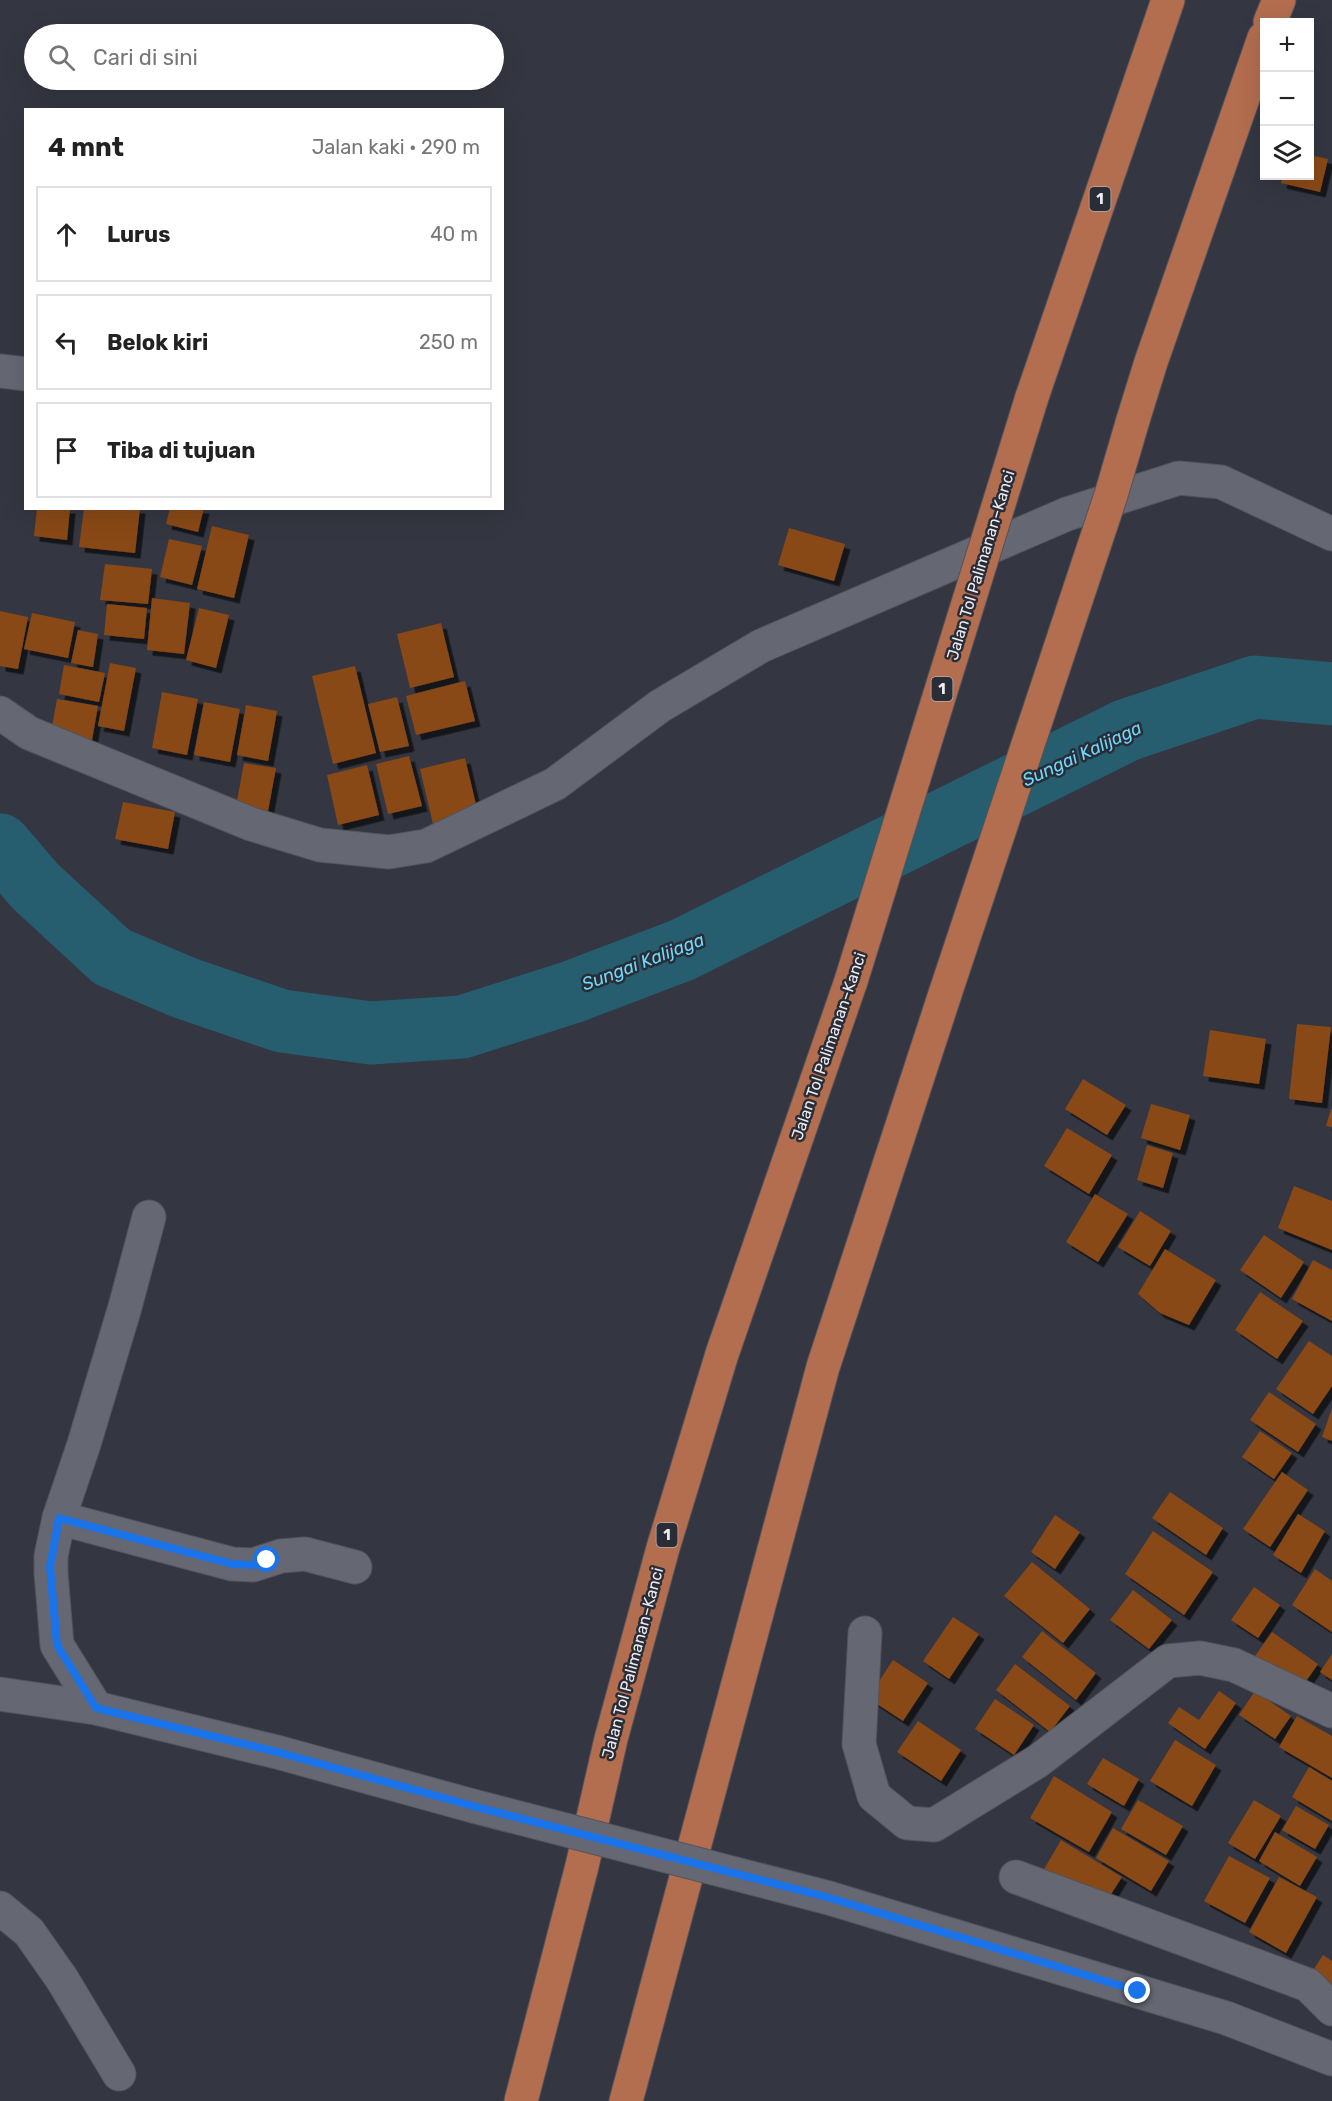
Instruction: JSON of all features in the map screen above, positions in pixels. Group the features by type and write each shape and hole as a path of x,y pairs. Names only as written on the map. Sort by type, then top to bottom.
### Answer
{"highway":[{"name":"Jalan Tol Palimanan–Kanci","path":"521,2101 582,1866 611,1739 663,1548 722,1354 850,981 1032,397 1168,0"},
{"path":"1272,18 1279,0"},
{"path":"626,2101 823,1367 1111,495 1151,362 1260,49"}],"street":[{"path":"0,371 24,374"},
{"path":"0,713 29,732 251,824 320,845 389,852 426,846 555,784 660,706 761,646 1067,513 1179,478 1221,482 1332,534"},
{"path":"96,1708 57,1645 50,1567 59,1518 126,1307 149,1217"},
{"path":"59,1518 232,1564 253,1565 281,1556 305,1554 355,1568"},
{"path":"865,1632 859,1744 874,1796 908,1823 934,1825 1038,1761 1168,1660 1200,1658 1234,1665 1332,1711"},
{"path":"0,1694 96,1708 277,1752 473,1806 830,1898 1226,2018 1332,2059"},
{"path":"1016,1877 1308,1985 1332,2008"},
{"path":"0,1908 29,1932 63,1979 119,2074"}],"building":[{"path":"1314,156 1328,159 1320,192 1281,183 1282,180 1314,180"},
{"path":"37,510 70,510 67,540 34,536"},
{"path":"84,510 140,510 135,553 79,547"},
{"path":"170,510 204,510 198,532 166,524"},
{"path":"212,526 249,535 234,598 197,589"},
{"path":"789,528 845,544 834,581 778,565"},
{"path":"169,539 202,546 192,585 160,577"},
{"path":"105,564 152,569 148,604 100,600"},
{"path":"152,598 190,603 184,654 147,650"},
{"path":"107,604 147,608 144,639 104,635"},
{"path":"199,608 229,615 216,668 186,660"},
{"path":"0,611 28,617 18,669 0,666"},
{"path":"32,613 75,622 68,658 24,649"},
{"path":"441,623 454,677 410,688 397,634"},
{"path":"78,630 98,634 93,667 71,663"},
{"path":"110,663 136,668 124,731 98,726"},
{"path":"64,665 105,673 99,702 59,694"},
{"path":"355,666 376,753 333,764 312,676"},
{"path":"465,681 475,721 416,735 406,696"},
{"path":"162,692 198,699 187,755 152,748"},
{"path":"397,697 409,746 380,752 368,704"},
{"path":"57,699 98,706 92,740 51,732"},
{"path":"204,702 240,709 230,762 194,755"},
{"path":"246,705 277,711 268,761 237,755"},
{"path":"409,756 422,806 388,814 376,764"},
{"path":"465,758 478,813 433,824 420,769"},
{"path":"244,763 276,768 268,811 236,806"},
{"path":"367,765 379,815 338,825 327,775"},
{"path":"123,802 175,812 168,849 115,839"},
{"path":"1297,1024 1331,1027 1322,1103 1289,1099"},
{"path":"1210,1030 1266,1039 1259,1084 1203,1076"},
{"path":"1083,1079 1126,1105 1107,1135 1065,1109"},
{"path":"1151,1104 1190,1115 1180,1150 1141,1138"},
{"path":"1332,1109 1332,1127 1326,1126"},
{"path":"1067,1128 1112,1155 1089,1194 1044,1166"},
{"path":"1147,1145 1173,1153 1163,1188 1137,1180"},
{"path":"1294,1186 1332,1201 1332,1250 1278,1228"},
{"path":"1095,1194 1128,1214 1098,1262 1066,1242"},
{"path":"1140,1211 1171,1231 1150,1266 1118,1247"},
{"path":"1264,1235 1304,1262 1281,1298 1240,1270"},
{"path":"1165,1249 1216,1280 1189,1325 1160,1313 1138,1294"},
{"path":"1313,1260 1332,1270 1332,1321 1292,1299"},
{"path":"1260,1292 1303,1321 1277,1359 1235,1330"},
{"path":"1309,1341 1332,1356 1332,1386 1313,1414 1276,1389"},
{"path":"1269,1392 1316,1424 1298,1452 1250,1420"},
{"path":"1332,1408 1332,1441 1322,1437"},
{"path":"1260,1431 1292,1453 1274,1479 1242,1457"},
{"path":"1282,1472 1308,1490 1270,1547 1243,1529"},
{"path":"1170,1492 1223,1528 1206,1555 1152,1518"},
{"path":"1298,1514 1325,1531 1301,1573 1273,1555"},
{"path":"1055,1515 1080,1532 1055,1569 1031,1552"},
{"path":"1153,1531 1213,1572 1184,1615 1125,1574"},
{"path":"1032,1562 1090,1609 1063,1643 1004,1596"},
{"path":"1315,1569 1332,1581 1332,1632 1292,1605"},
{"path":"1254,1587 1280,1605 1258,1638 1231,1620"},
{"path":"1133,1590 1172,1620 1149,1649 1110,1620"},
{"path":"953,1617 979,1634 949,1679 923,1661"},
{"path":"1042,1631 1096,1673 1076,1700 1022,1657"},
{"path":"1272,1632 1318,1664 1302,1687 1255,1656"},
{"path":"1332,1654 1332,1680 1320,1672"},
{"path":"893,1660 928,1683 903,1721 868,1698"},
{"path":"1015,1664 1070,1706 1050,1732 996,1690"},
{"path":"1219,1691 1236,1703 1205,1749 1168,1723 1179,1707 1199,1720"},
{"path":"1255,1691 1291,1716 1275,1739 1239,1715"},
{"path":"995,1699 1034,1725 1014,1755 975,1729"},
{"path":"1297,1716 1332,1736 1332,1778 1279,1747"},
{"path":"918,1721 961,1750 941,1781 897,1752"},
{"path":"1175,1740 1216,1765 1192,1806 1150,1781"},
{"path":"1103,1758 1139,1779 1124,1806 1087,1784"},
{"path":"1309,1767 1332,1781 1332,1821 1292,1797"},
{"path":"1054,1776 1112,1812 1089,1852 1030,1818"},
{"path":"1138,1800 1183,1826 1166,1855 1121,1829"},
{"path":"1254,1800 1281,1816 1255,1859 1228,1843"},
{"path":"1296,1806 1329,1825 1315,1849 1282,1830"},
{"path":"1113,1828 1169,1861 1151,1891 1096,1858"},
{"path":"1275,1832 1317,1857 1300,1886 1259,1861"},
{"path":"1061,1840 1122,1877 1103,1907 1043,1871"},
{"path":"1229,1856 1270,1878 1245,1923 1204,1901"},
{"path":"1279,1877 1317,1897 1286,1953 1249,1932"},
{"path":"1323,1955 1332,1961 1332,1999 1306,1981"}],"waterway":[{"name":"Sungai Kalijaga","path":"0,845 35,886 112,957 185,988 282,1021 371,1033 462,1027 572,992 682,950 1127,730 1255,687 1332,694"}],"route":[{"path":"267,1560 253,1565 232,1564 59,1518 50,1567 54,1633 57,1645 96,1708 277,1752 473,1806 830,1898 1138,1991"}]}
